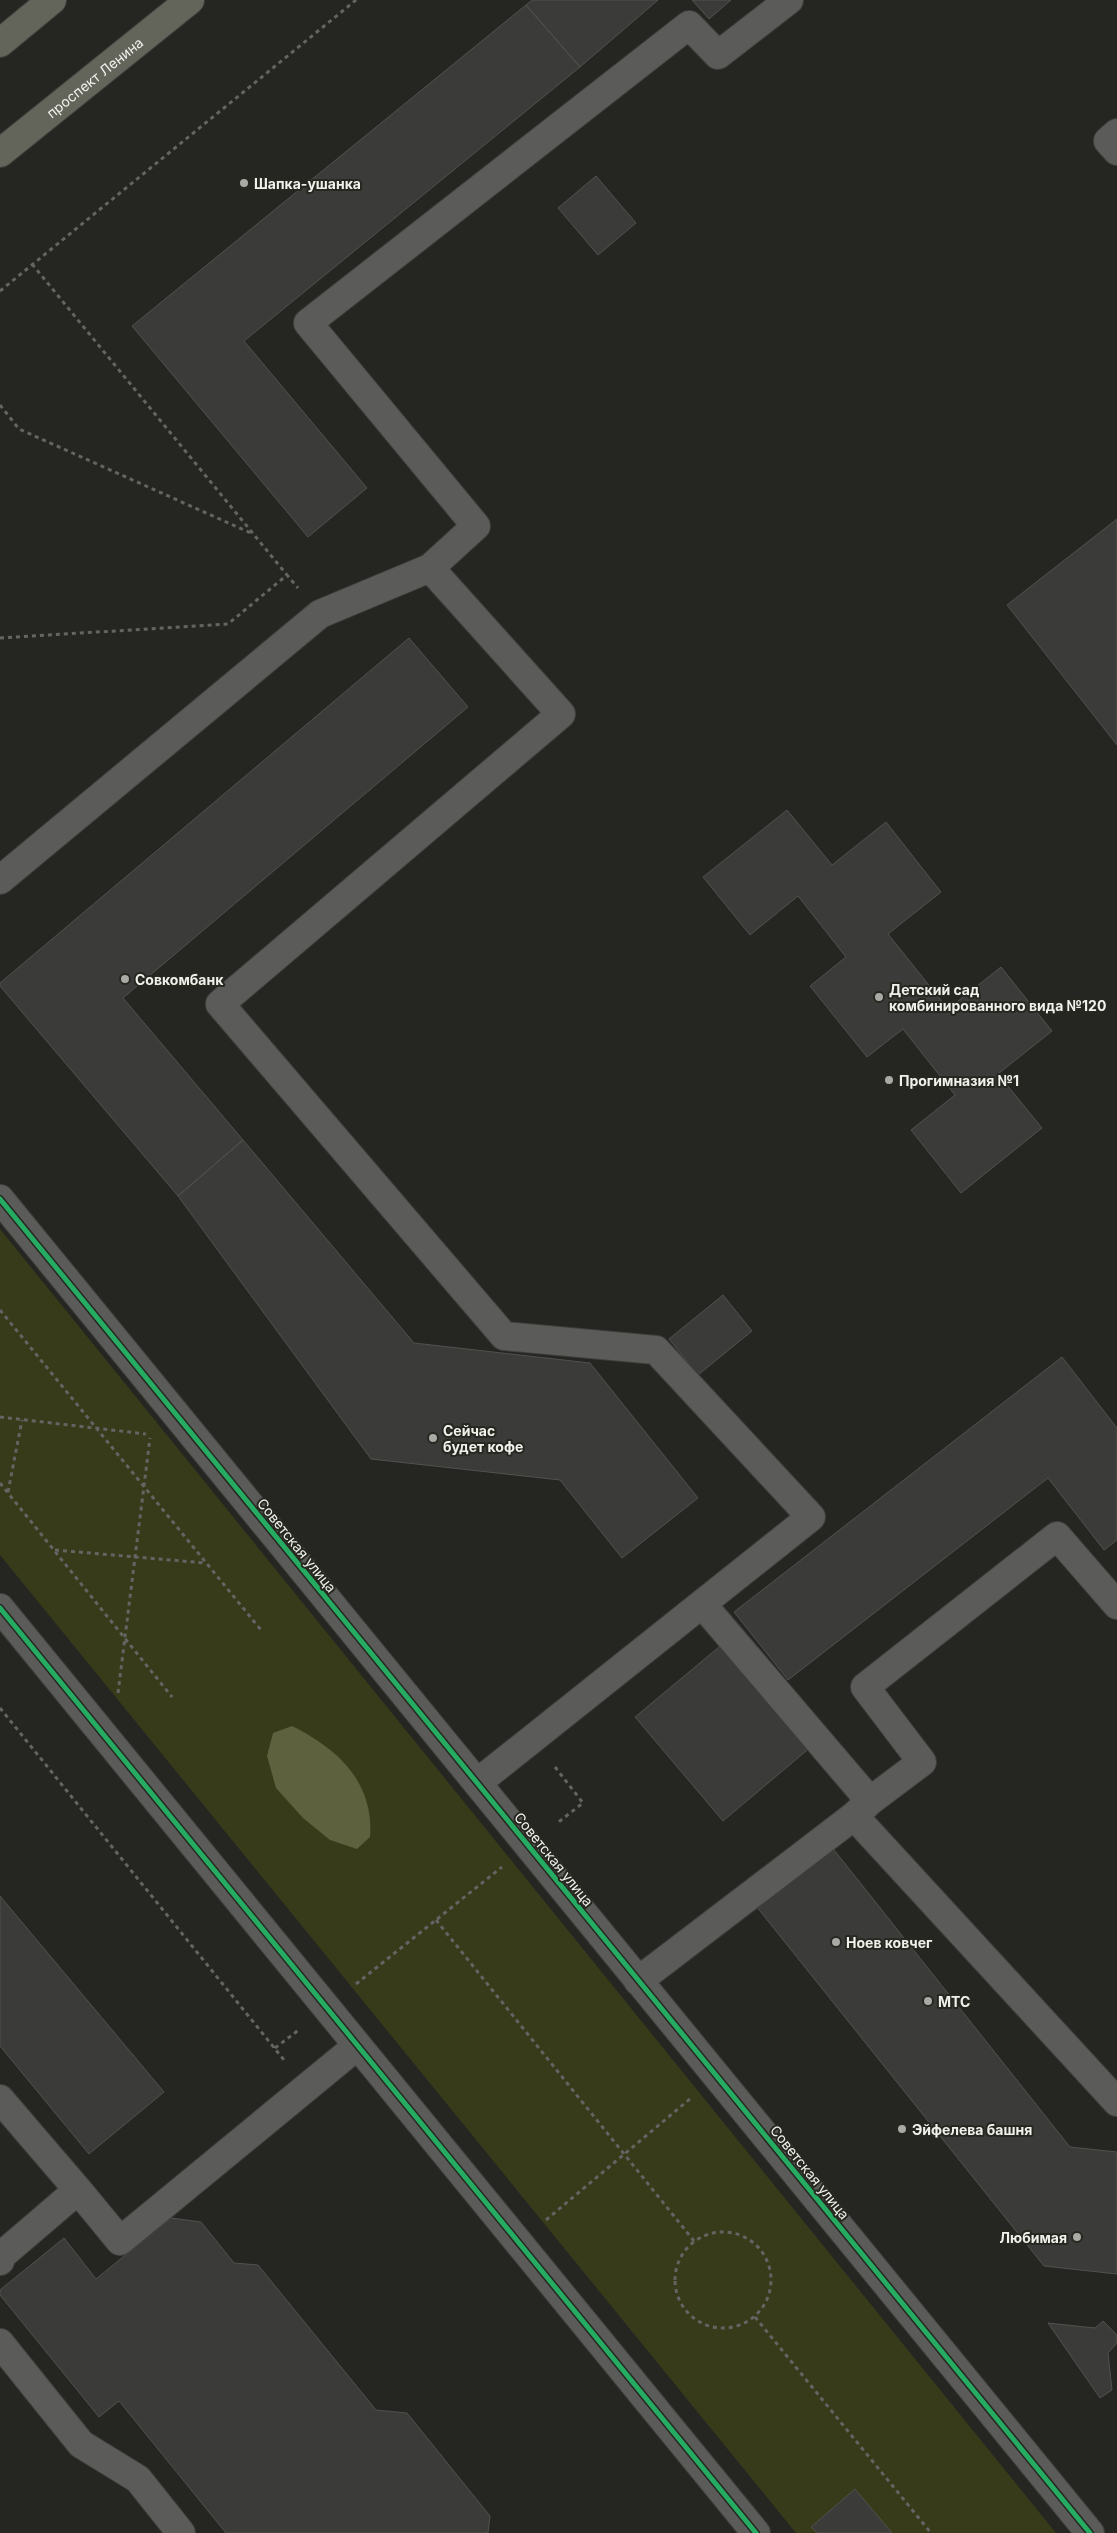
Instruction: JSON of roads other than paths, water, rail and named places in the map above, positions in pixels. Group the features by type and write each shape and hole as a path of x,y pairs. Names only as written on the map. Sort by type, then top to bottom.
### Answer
{"main road":[{"path":"0,43 52,0"},
{"name":"проспект Ленина","path":"0,153 190,0"}],"street":[{"path":"0,880 320,614 430,568 476,526 308,323 689,25 718,55 789,0"},
{"path":"1117,133 1108,141 1117,151"},
{"path":"430,568 561,714 220,1004 504,1336 656,1350 811,1517 477,1783"},
{"name":"Советская улица","path":"0,1199 1090,2533"},
{"path":"638,1981 922,1762 865,1687 1057,1536 1117,1605"},
{"path":"702,1604 862,1808 1117,2102"},
{"path":"0,1608 756,2533"},
{"path":"0,2099 120,2241 357,2046"},
{"path":"0,2261 2,2254 78,2190"},
{"path":"0,2343 81,2444 138,2479 181,2533"}],"place":[{"name":"Шапка-ушанка","path":"244,183"},
{"name":"Совкомбанк","path":"125,979"},
{"name":"Детский сад комбинированного вида №120","path":"879,997"},
{"name":"Прогимназия №1","path":"889,1080"},
{"name":"Сейчас будет кофе","path":"433,1438"},
{"name":"Ноев ковчег","path":"836,1942"},
{"name":"МТС","path":"928,2001"},
{"name":"Эйфелева башня","path":"902,2129"},
{"name":"Любимая","path":"1077,2237"}]}
